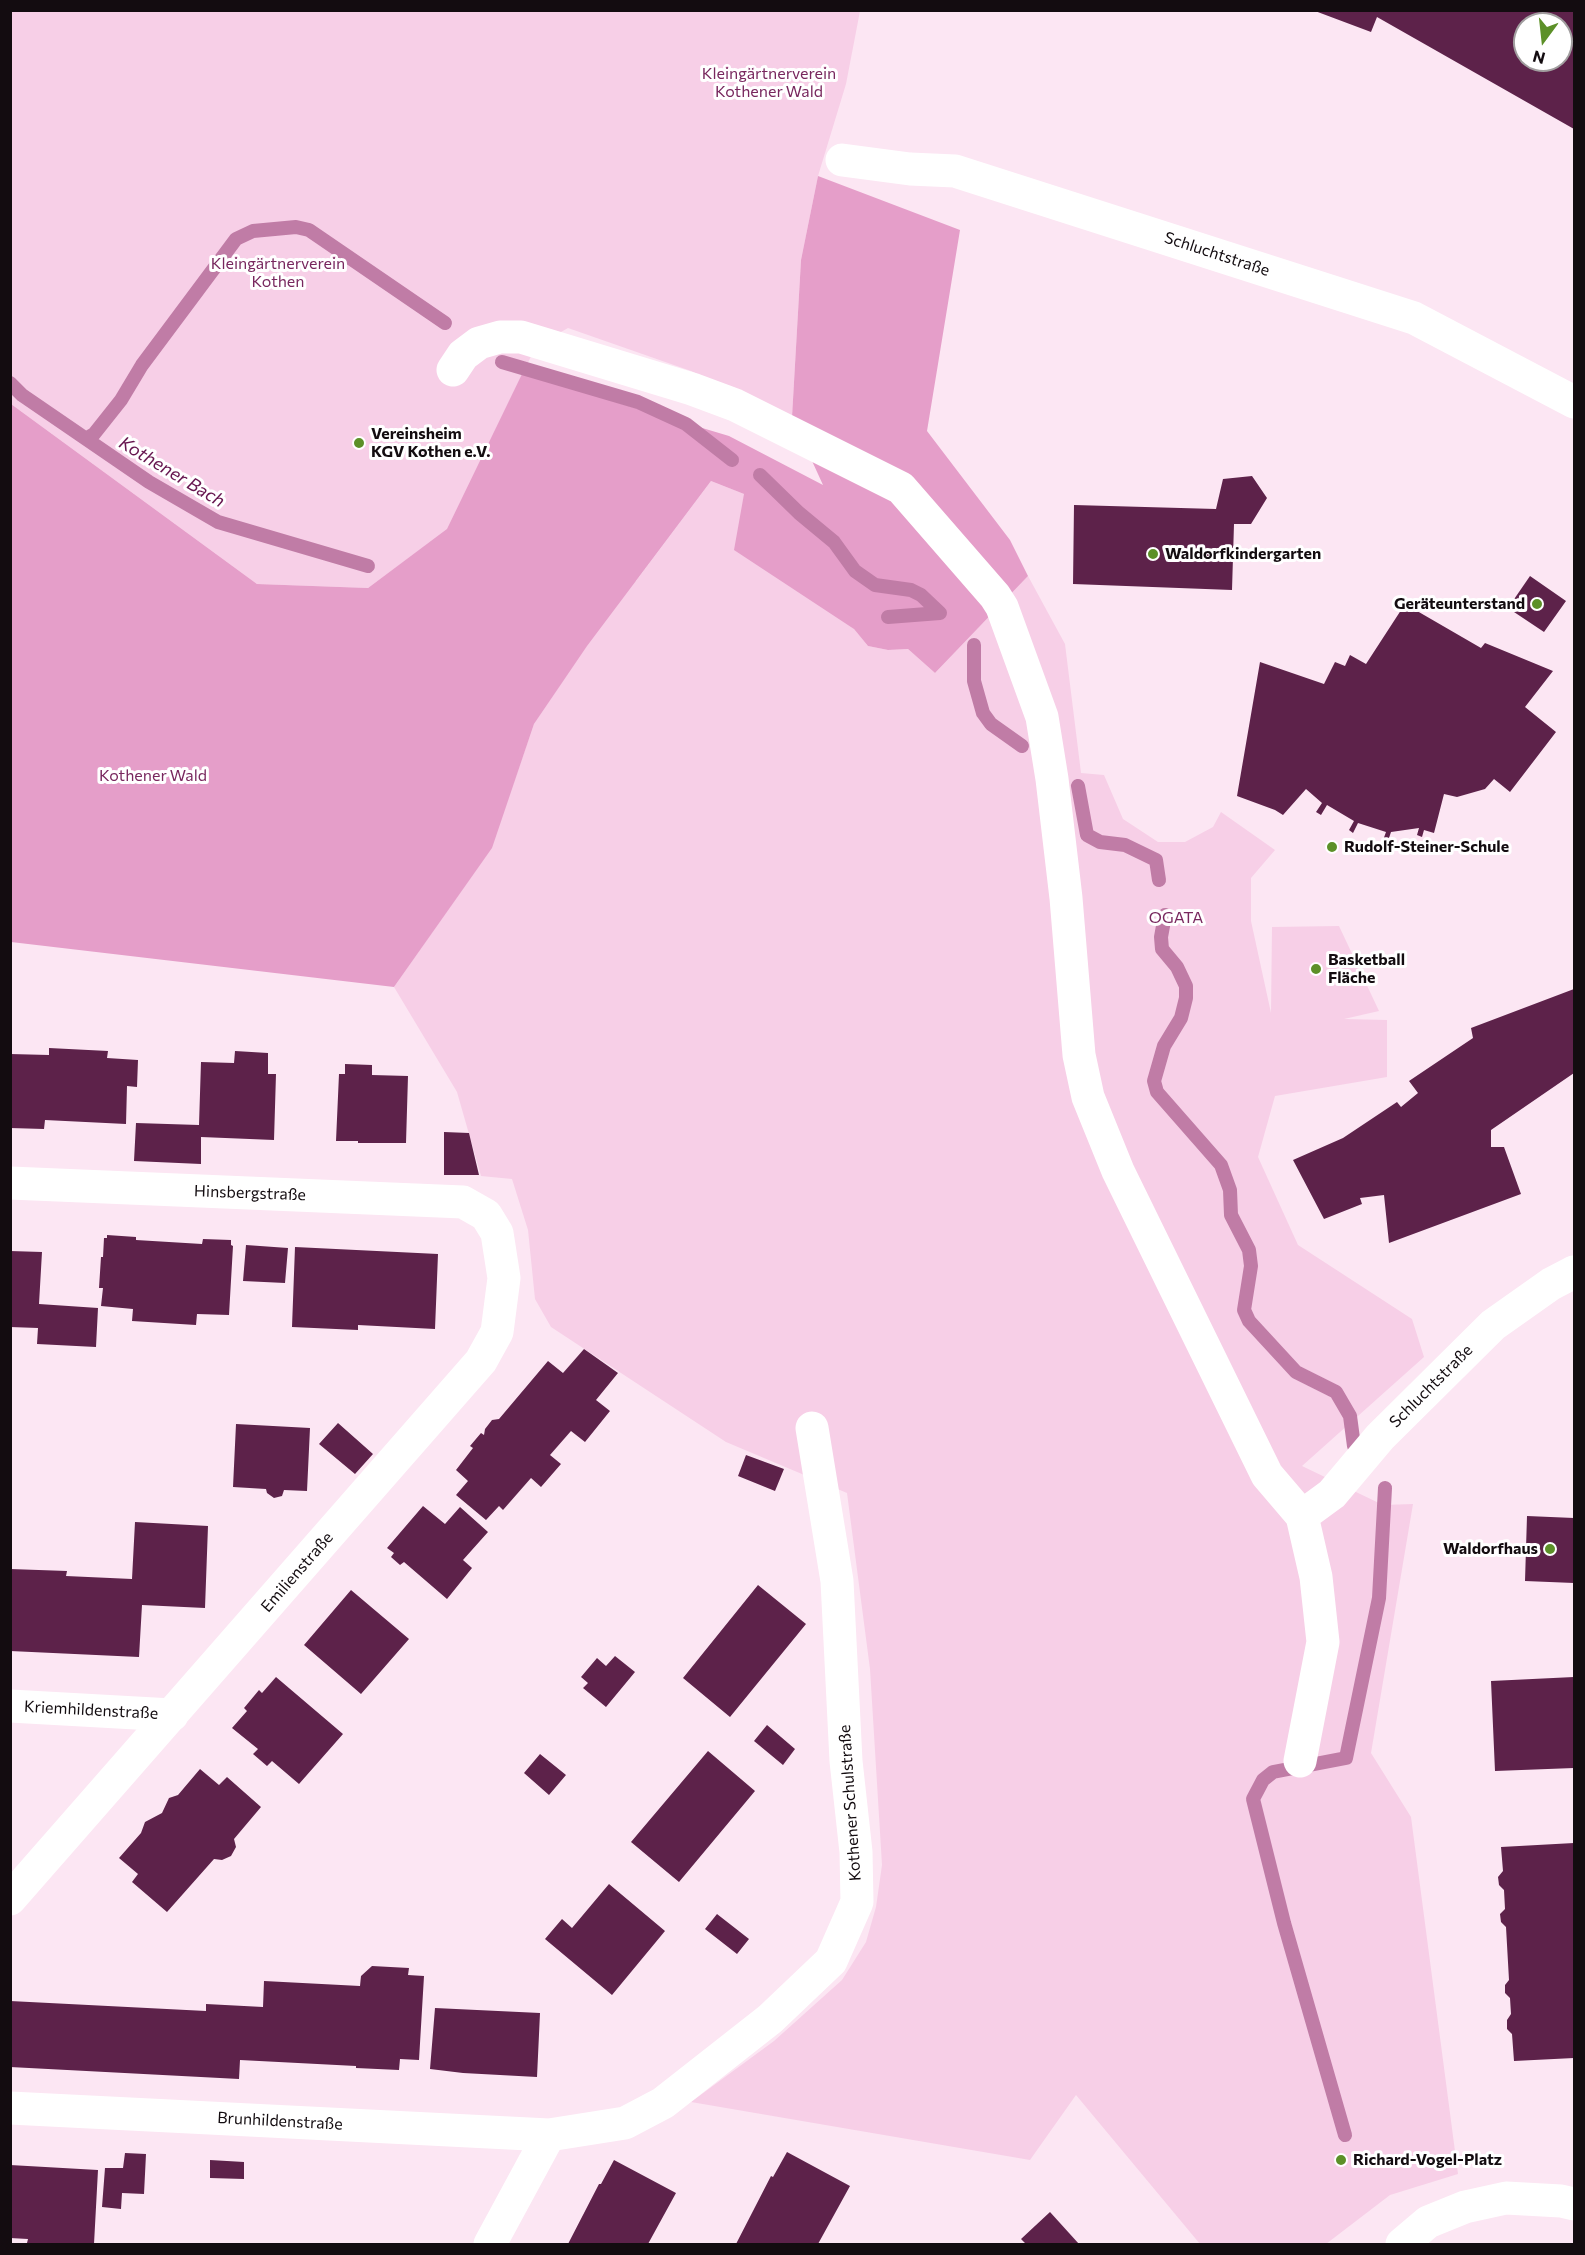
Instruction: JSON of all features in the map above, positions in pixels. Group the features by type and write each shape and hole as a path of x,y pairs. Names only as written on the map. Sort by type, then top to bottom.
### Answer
{"street":[{"name":"Schluchtstraße","path":"842,160 910,169 955,171 1414,318 1575,402"},
{"path":"453,370 464,355 479,343 500,337 521,337 692,389 735,405 901,488 1002,607 1042,717 1066,898 1078,1055 1088,1097 1118,1171 1268,1475 1302,1516 1316,1577 1323,1642 1300,1761"},
{"name":"Hinsbergstraße","path":"10,1183 463,1202 486,1215"},
{"name":"Emilienstraße","path":"10,1899 481,1361 497,1332 504,1278 497,1233 486,1215"},
{"name":"Schluchtstraße","path":"1302,1516 1332,1494 1380,1437 1493,1325 1551,1284 1575,1272"},
{"name":"Kothener Schulstraße","path":"549,2135 625,2123 663,2103 770,2019 831,1961 857,1902 856,1852 846,1761 837,1581 812,1428"},
{"name":"Kriemhildenstraße","path":"10,1706 172,1715"},
{"name":"Brunhildenstraße","path":"10,2108 549,2135"},
{"path":"490,2244 549,2135"},
{"path":"1402,2244 1428,2222 1465,2207 1506,2198 1575,2204"}],"green space":[{"name":"Kleingärtnerverein Kothen","path":"11,11 860,11 846,84 818,176 801,260 792,417 691,371 568,328 536,346 495,431 642,524 429,543 368,588 257,584 11,404"},
{"name":"Kothener Wald","path":"818,176 960,230 927,431 1010,540 1028,576 935,673 908,649 888,650 868,646 854,629 734,550 744,494 711,481 587,646 534,724 492,848 394,987 11,942 11,404 257,584 368,588 447,529 522,374 729,436 823,485 792,417 801,260"},
{"name":"OGATA","path":"711,481 744,494 868,646 888,650 908,649 935,673 1028,576 1065,644 1081,773 1104,775 1123,819 1158,842 1185,842 1213,827 1221,812 1275,850 1251,878 1251,921 1271,1013 1272,927 1339,926 1379,1011 1344,1019 1387,1020 1387,1077 1275,1096 1258,1157 1298,1245 1412,1319 1424,1357 1302,1466 1383,1505 1413,1504 1371,1753 1411,1817 1458,2174 1390,2195 1326,2244 1200,2244 1076,2095 1030,2160 691,2102 774,2041 842,1980 866,1942 876,1907 882,1865 870,1669 847,1493 726,1442 551,1327 535,1299 528,1230 512,1179 481,1176 457,1092 394,987 491,848 534,724 631,578 636,581"}],"building":[{"path":"1574,10 1574,129 1377,17 1371,32 1315,11"},
{"name":"Waldorfkindergarten","path":"1252,476 1267,498 1251,524 1234,524 1232,590 1073,584 1074,505 1216,509 1223,479"},
{"name":"Geräteunterstand","path":"1530,576 1566,601 1544,632 1508,608"},
{"path":"1405,604 1481,648 1485,643 1553,671 1525,707 1556,732 1510,792 1494,779 1485,789 1457,797 1444,794 1434,833 1424,830 1422,837 1417,835 1419,828 1391,832 1387,844 1382,843 1386,832 1358,823 1353,833 1349,830 1354,821 1327,805 1321,815 1316,812 1322,803 1306,789 1283,815 1237,796 1260,662 1324,684 1335,662 1345,666 1350,655 1366,664"},
{"path":"1574,989 1574,1073 1491,1130 1491,1147 1504,1147 1521,1194 1389,1243 1384,1195 1360,1198 1362,1204 1324,1219 1293,1160 1343,1138 1397,1102 1401,1107 1418,1093 1409,1081 1473,1038 1471,1028"},
{"path":"49,1048 108,1051 107,1058 138,1060 137,1087 127,1086 126,1124 45,1120 44,1129 10,1128 10,1054 49,1055"},
{"path":"235,1051 268,1053 268,1074 276,1074 274,1140 201,1137 201,1164 134,1161 136,1123 199,1125 201,1062 234,1063"},
{"path":"345,1064 372,1065 372,1075 408,1076 406,1143 336,1141 339,1074 345,1074"},
{"path":"444,1132 469,1133 479,1175 444,1175"},
{"path":"107,1235 136,1237 136,1240 202,1244 203,1239 231,1240 233,1246 229,1315 197,1314 196,1325 132,1321 133,1309 101,1306 103,1288 99,1288 101,1257 103,1257 104,1238 107,1238"},
{"path":"246,1245 288,1248 285,1283 243,1281"},
{"path":"295,1247 438,1254 435,1329 358,1325 358,1330 292,1327"},
{"path":"10,1251 42,1252 39,1304 98,1308 96,1347 37,1344 38,1328 10,1327"},
{"path":"584,1349 618,1373 596,1400 610,1411 585,1442 571,1431 550,1455 561,1464 541,1487 531,1478 503,1510 499,1506 486,1520 456,1495 468,1481 456,1470 473,1448 470,1446 481,1433 484,1435 485,1429 492,1420 499,1419 548,1361 563,1373"},
{"path":"338,1423 373,1454 355,1474 319,1444"},
{"path":"236,1424 310,1428 307,1491 284,1490 282,1496 274,1498 267,1493 266,1489 233,1487"},
{"path":"746,1455 784,1469 775,1491 738,1476"},
{"path":"423,1506 445,1524 460,1507 488,1532 463,1560 472,1568 447,1599 404,1562 400,1565 391,1557 394,1553 387,1548"},
{"name":"Waldorfhaus","path":"1527,1516 1574,1518 1574,1583 1525,1581"},
{"path":"135,1522 208,1526 205,1608 142,1605 139,1657 10,1651 10,1569 67,1571 66,1576 132,1579"},
{"path":"758,1585 806,1624 730,1717 683,1678"},
{"path":"351,1590 409,1639 361,1694 304,1645"},
{"path":"615,1656 635,1672 606,1707 583,1688 588,1683 581,1677 597,1658 606,1666"},
{"path":"276,1677 343,1734 299,1784 272,1761 267,1766 253,1754 258,1749 232,1728 247,1711 244,1708 259,1690 262,1693"},
{"path":"1574,1677 1574,1768 1495,1771 1491,1681"},
{"path":"767,1725 795,1749 783,1765 754,1741"},
{"path":"708,1751 755,1791 679,1882 631,1842"},
{"path":"540,1754 566,1775 549,1795 524,1773"},
{"path":"200,1769 219,1785 227,1777 261,1807 234,1839 236,1847 231,1856 222,1860 214,1859 167,1912 132,1882 138,1874 119,1858 141,1833 145,1822 162,1813 169,1798 178,1795"},
{"path":"1574,1843 1574,2058 1514,2061 1512,2034 1507,2029 1507,2020 1511,2014 1510,1998 1505,1993 1505,1985 1509,1980 1506,1927 1501,1922 1500,1914 1505,1909 1504,1890 1499,1885 1498,1877 1503,1871 1501,1847"},
{"path":"609,1884 665,1931 612,1995 545,1939 562,1919 572,1928"},
{"path":"717,1914 749,1939 737,1954 705,1929"},
{"path":"372,1966 409,1968 408,1975 424,1976 419,2060 400,2059 399,2070 240,2060 239,2079 10,2067 10,2001 206,2011 206,2004 263,2007 264,1981 360,1986 361,1976"},
{"path":"435,2008 540,2013 537,2077 430,2069"},
{"path":"787,2152 850,2186 818,2244 736,2244 771,2176 773,2177"},
{"path":"125,2153 146,2154 144,2194 122,2193 121,2209 102,2207 105,2168 123,2168"},
{"path":"210,2160 244,2162 244,2179 210,2178"},
{"path":"614,2160 676,2193 648,2244 568,2244 599,2184"},
{"path":"10,2165 98,2170 94,2244 27,2243 28,2239 10,2238"},
{"path":"1050,2212 1079,2244 1026,2244 1021,2239"}],"waterway":[{"path":"87,438 94,434 121,400 142,365 236,239 253,231 296,227 309,230 445,323"},
{"path":"502,362 638,402 686,424 732,460"},
{"name":"Kothener Bach","path":"10,383 22,395 149,482 218,522 368,566"},
{"path":"760,475 799,513 834,542 855,571 875,585 911,590 921,595 940,613"},
{"name":"Kothener Bach","path":"888,617 940,613"},
{"path":"974,645 974,681 983,713 991,724 1022,746"},
{"path":"1078,786 1087,835 1100,842 1125,845 1156,860 1159,880"},
{"path":"1165,915 1161,937 1162,949 1177,967 1186,986 1186,998 1181,1018 1164,1046 1154,1081 1157,1092 1221,1165 1230,1190 1231,1215 1249,1250 1251,1266 1244,1310 1249,1321 1296,1372 1336,1392 1350,1416 1354,1446"},
{"path":"1345,2135 1284,1923 1253,1799 1263,1780 1273,1772 1346,1758 1379,1598 1385,1488"}],"place":[{"name":"Vereinsheim KGV Kothen e.V.","path":"359,443"},
{"name":"Waldorfkindergarten","path":"1153,554"},
{"name":"Geräteunterstand","path":"1537,604"},
{"name":"Rudolf-Steiner-Schule","path":"1332,847"},
{"name":"Basketball Fläche","path":"1316,969"},
{"name":"Waldorfhaus","path":"1550,1549"},
{"name":"Richard-Vogel-Platz","path":"1341,2160"}],"park label":[{"name":"Kleingärtnerverein Kothener Wald","path":"769,83"}]}
